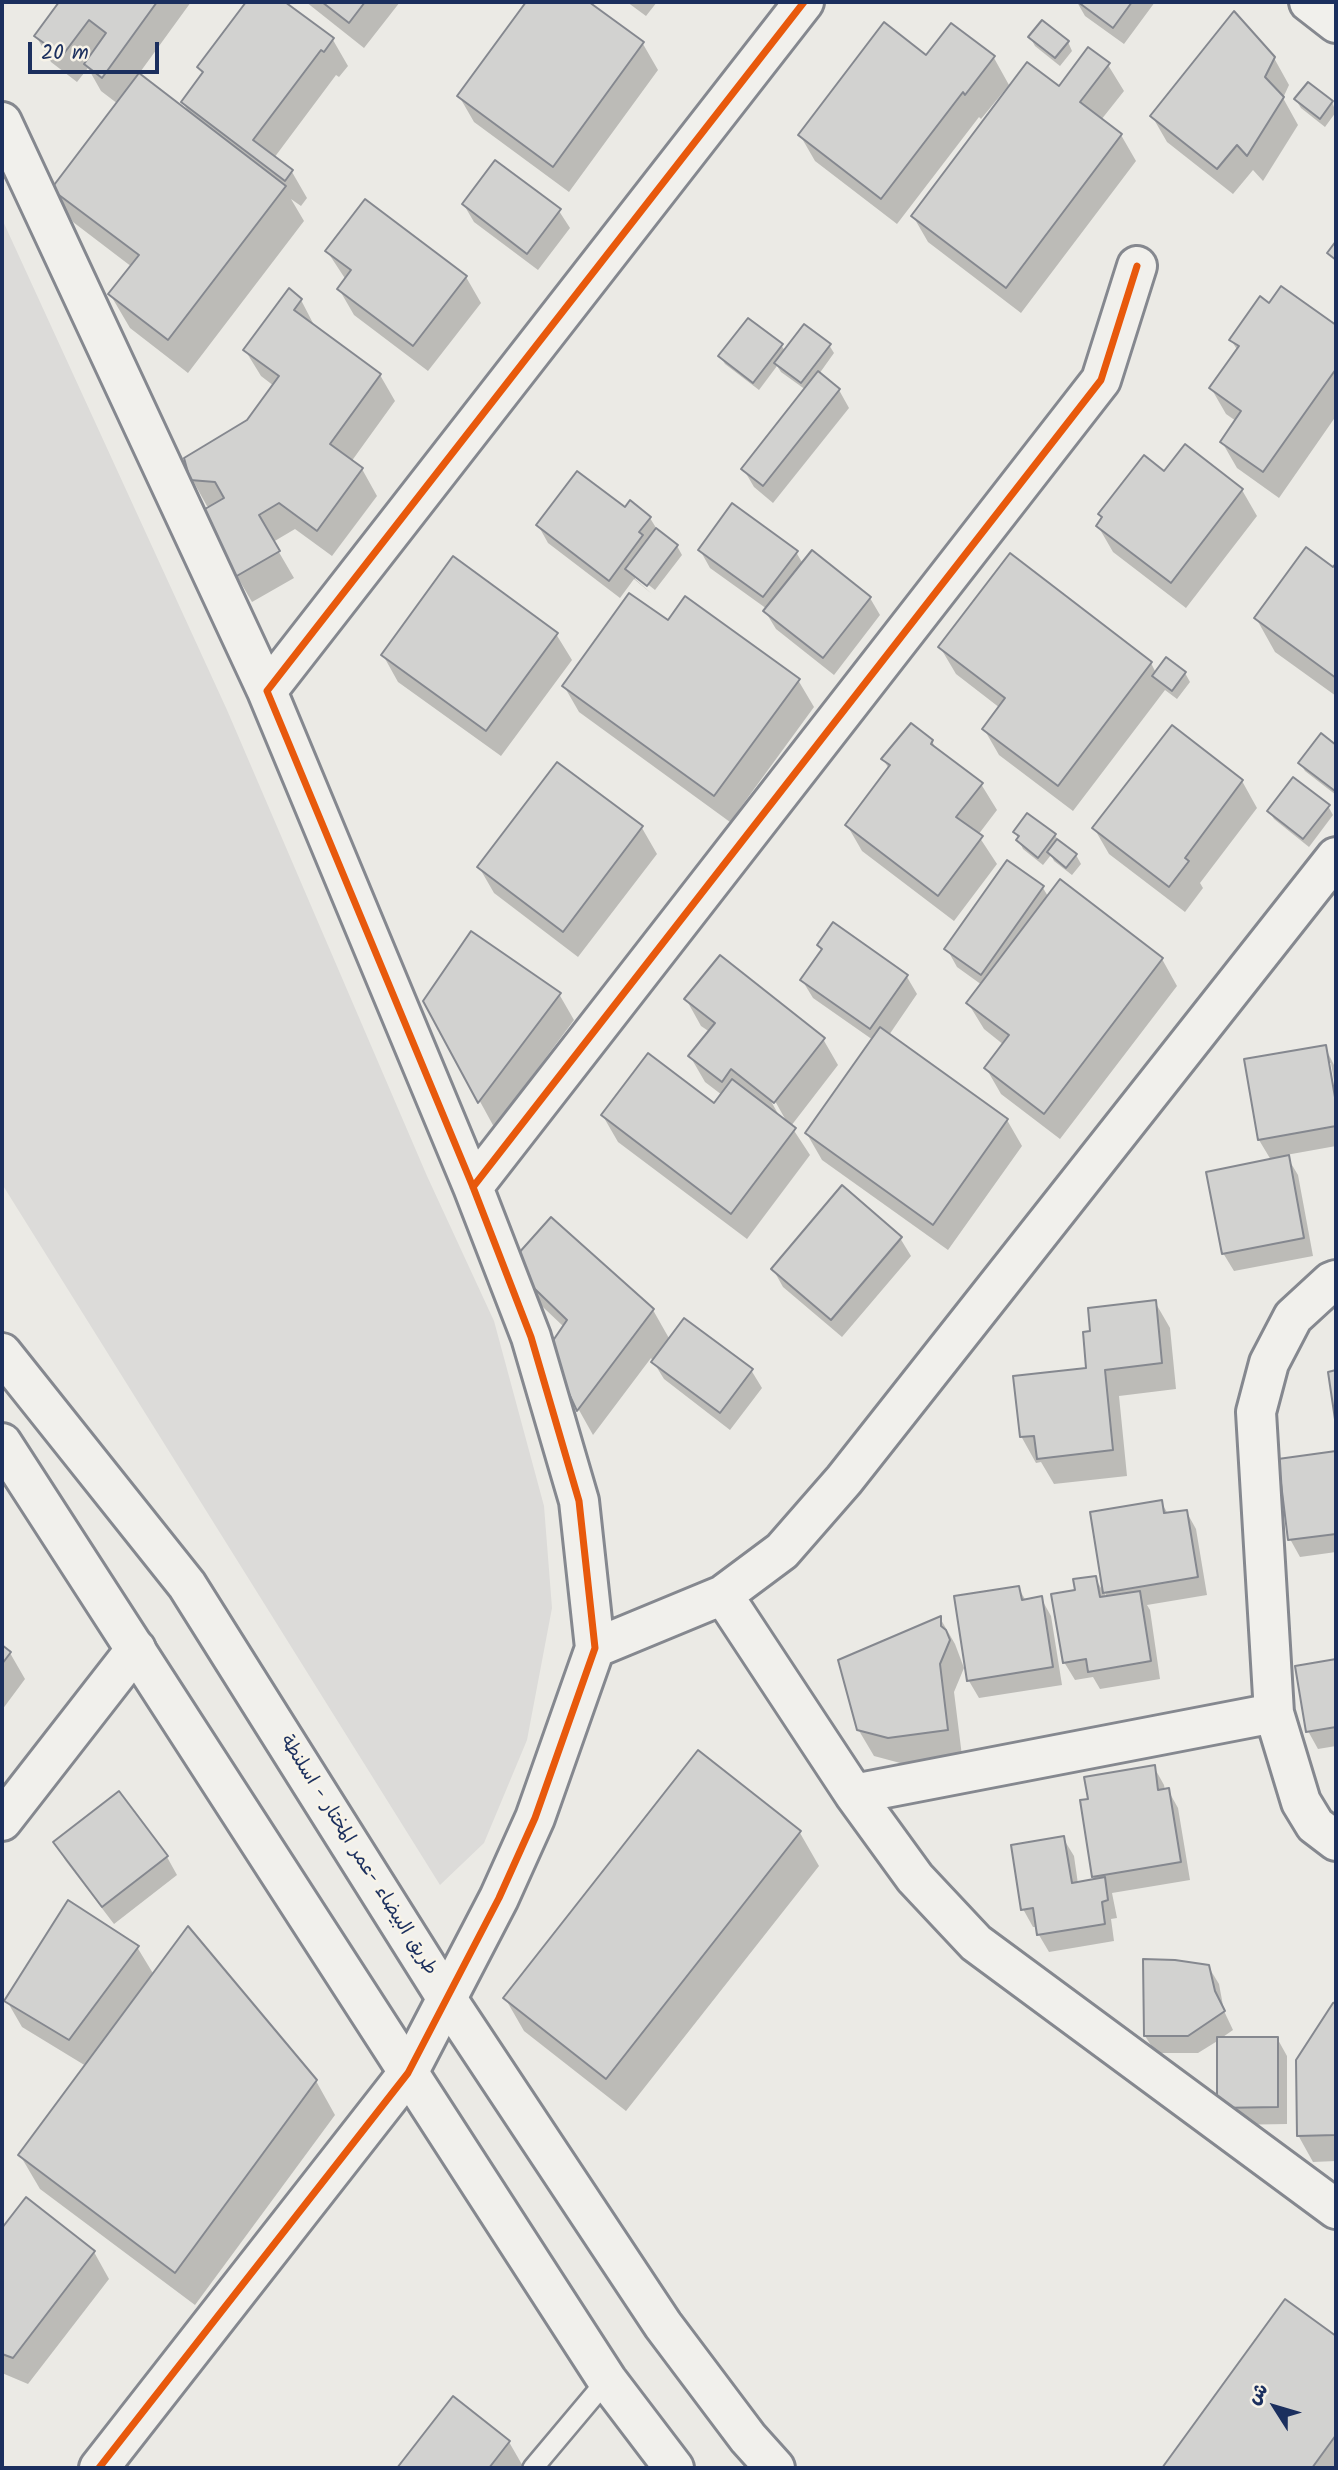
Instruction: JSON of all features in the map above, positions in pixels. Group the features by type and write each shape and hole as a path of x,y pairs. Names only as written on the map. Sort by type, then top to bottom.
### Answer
{"street":[{"path":"267,691 804,2"},
{"path":"1309,2 1336,23"},
{"path":"2,122 267,691 473,1187 531,1336 579,1501 595,1648 536,1818 499,1898 408,2073 99,2468"},
{"path":"473,1187 1101,380 1137,266"},
{"path":"595,1648 723,1595 782,1552 844,1480 1336,857"},
{"path":"1336,1280 1293,1317 1269,1363 1256,1412 1274,1713 1301,1802 1315,1825 1336,1841"},
{"name":"طريق البيضاء -عمر المختار - اسلنطة","path":"2,1353 187,1585 447,1999 663,2325 748,2438 775,2468"},
{"path":"2,1443 607,2380 674,2468"},
{"path":"723,1595 853,1794 915,1878 976,1943 1336,2209"},
{"path":"2,1821 136,1649"},
{"path":"853,1794 1274,1713"}],"lane":[{"path":"533,2468 607,2380"}],"shaded area":[{"path":"2,219 227,710 427,1176 494,1321 544,1506 552,1608 527,1740 484,1843 440,1885 2,1184"}],"building":[{"path":"59,2 157,2 102,78 84,64 106,33 89,20 62,56 34,36"},
{"path":"246,2 285,2 334,38 324,52 321,50 253,140 293,170 285,181 181,102 203,72 197,67"},
{"path":"322,2 365,2 349,23"},
{"path":"526,2 589,2 644,42 553,167 457,96"},
{"path":"1078,2 1132,2 1113,28"},
{"path":"1234,11 1275,57 1265,77 1284,97 1247,156 1237,145 1217,169 1150,116"},
{"path":"1042,20 1069,41 1055,58 1028,37"},
{"path":"884,22 926,55 951,23 995,56 965,95 963,92 881,199 798,135"},
{"path":"1088,47 1110,63 1080,102 1122,134 1006,288 911,216 1027,62 1059,86"},
{"path":"139,73 286,186 168,340 108,294 139,255 51,189"},
{"path":"1308,82 1333,101 1320,119 1294,99"},
{"path":"495,160 561,209 527,254 462,204"},
{"path":"365,199 467,276 413,346 337,289 351,270 325,251"},
{"path":"1336,241 1336,260 1327,253"},
{"path":"1281,286 1336,325 1336,369 1263,472 1220,442 1241,411 1209,388 1239,346 1229,340 1260,296 1269,303"},
{"path":"289,288 302,299 294,310 381,374 330,444 363,468 317,531 279,503 259,515 280,551 235,577 198,513 224,498 215,482 190,480 184,458 247,420 279,376 243,350"},
{"path":"748,318 783,344 753,383 718,356"},
{"path":"804,324 831,344 801,383 774,363"},
{"path":"818,371 840,389 763,486 741,469"},
{"path":"1185,444 1243,489 1171,583 1096,526 1102,517 1098,514 1144,455 1164,471"},
{"path":"577,471 625,507 630,500 651,517 639,532 643,535 609,581 536,525"},
{"path":"732,503 798,551 763,597 698,550"},
{"path":"656,528 678,545 647,586 625,569"},
{"path":"1306,547 1333,567 1336,563 1336,678 1254,618"},
{"path":"812,550 871,597 823,658 763,611"},
{"path":"1010,553 1152,662 1058,786 982,729 1005,698 938,647"},
{"path":"453,556 558,633 486,731 381,655"},
{"path":"629,593 668,620 685,596 800,679 714,796 562,686"},
{"path":"1166,657 1186,672 1172,691 1152,676"},
{"path":"911,723 933,740 931,744 983,783 956,817 983,836 938,896 845,825 890,765 881,759"},
{"path":"1172,725 1243,780 1185,858 1189,861 1169,887 1092,828"},
{"path":"1321,733 1336,745 1335,791 1298,763"},
{"path":"557,762 643,826 563,932 477,867"},
{"path":"1293,777 1330,805 1303,839 1267,811"},
{"path":"1027,813 1056,834 1038,858 1016,840 1019,836 1013,832"},
{"path":"1057,839 1077,854 1066,868 1047,852"},
{"path":"1007,860 1044,886 981,975 944,949"},
{"path":"1060,879 1163,958 1044,1114 984,1068 1009,1035 966,1003"},
{"path":"833,922 908,975 870,1029 800,980 822,949 817,945"},
{"path":"471,931 561,993 478,1103 423,1001"},
{"path":"720,955 825,1038 774,1103 731,1069 722,1082 688,1056 715,1023 684,999"},
{"path":"880,1027 1008,1119 933,1225 805,1133"},
{"path":"1326,1045 1336,1103 1336,1126 1258,1140 1244,1059"},
{"path":"648,1053 714,1103 732,1079 796,1128 731,1214 601,1115"},
{"path":"1289,1155 1304,1238 1222,1254 1206,1172"},
{"path":"842,1185 902,1237 831,1320 771,1269"},
{"path":"551,1217 654,1309 577,1411 548,1348 567,1320 509,1264"},
{"path":"1156,1300 1162,1363 1105,1370 1113,1450 1037,1459 1034,1436 1020,1437 1013,1376 1086,1368 1083,1332 1090,1331 1088,1308"},
{"path":"684,1318 753,1369 720,1413 651,1362"},
{"path":"1336,1370 1336,1426 1328,1372"},
{"path":"1336,1451 1336,1534 1288,1540 1278,1459"},
{"path":"1162,1500 1164,1513 1187,1510 1198,1577 1103,1593 1090,1512"},
{"path":"1096,1576 1100,1597 1140,1591 1151,1661 1088,1672 1086,1659 1063,1663 1051,1594 1075,1590 1073,1579"},
{"path":"1019,1586 1022,1600 1042,1596 1053,1667 967,1681 954,1596"},
{"path":"941,1616 941,1626 950,1640 940,1664 948,1730 888,1738 857,1730 838,1660"},
{"path":"2,1645 11,1652 2,1664"},
{"path":"1336,1659 1336,1727 1306,1732 1295,1666"},
{"path":"698,1750 801,1831 606,2079 503,1998"},
{"path":"1155,1765 1158,1790 1169,1788 1181,1862 1092,1877 1080,1800 1088,1799 1084,1777"},
{"path":"119,1791 168,1856 102,1907 53,1842"},
{"path":"1064,1836 1072,1883 1105,1877 1108,1900 1102,1902 1105,1924 1037,1935 1033,1908 1021,1910 1011,1845"},
{"path":"68,1900 139,1946 69,2040 4,2001"},
{"path":"188,1926 317,2080 175,2273 18,2155"},
{"path":"1143,1959 1209,1965 1215,1991 1225,2011 1188,2036 1144,2036"},
{"path":"1336,2002 1336,2135 1297,2136 1296,2060"},
{"path":"1217,2037 1278,2037 1278,2107 1217,2108"},
{"path":"26,2197 95,2251 13,2358 2,2354 2,2228"},
{"path":"1285,2299 1336,2336 1336,2435 1312,2468 1162,2468"},
{"path":"453,2396 510,2441 489,2468 397,2468"}],"cycle path":[{"path":"99,2468 408,2073 499,1898 535,1818 595,1648 579,1501 531,1337 473,1187 267,691 804,2"},
{"path":"473,1187 1101,380 1137,266"}]}
